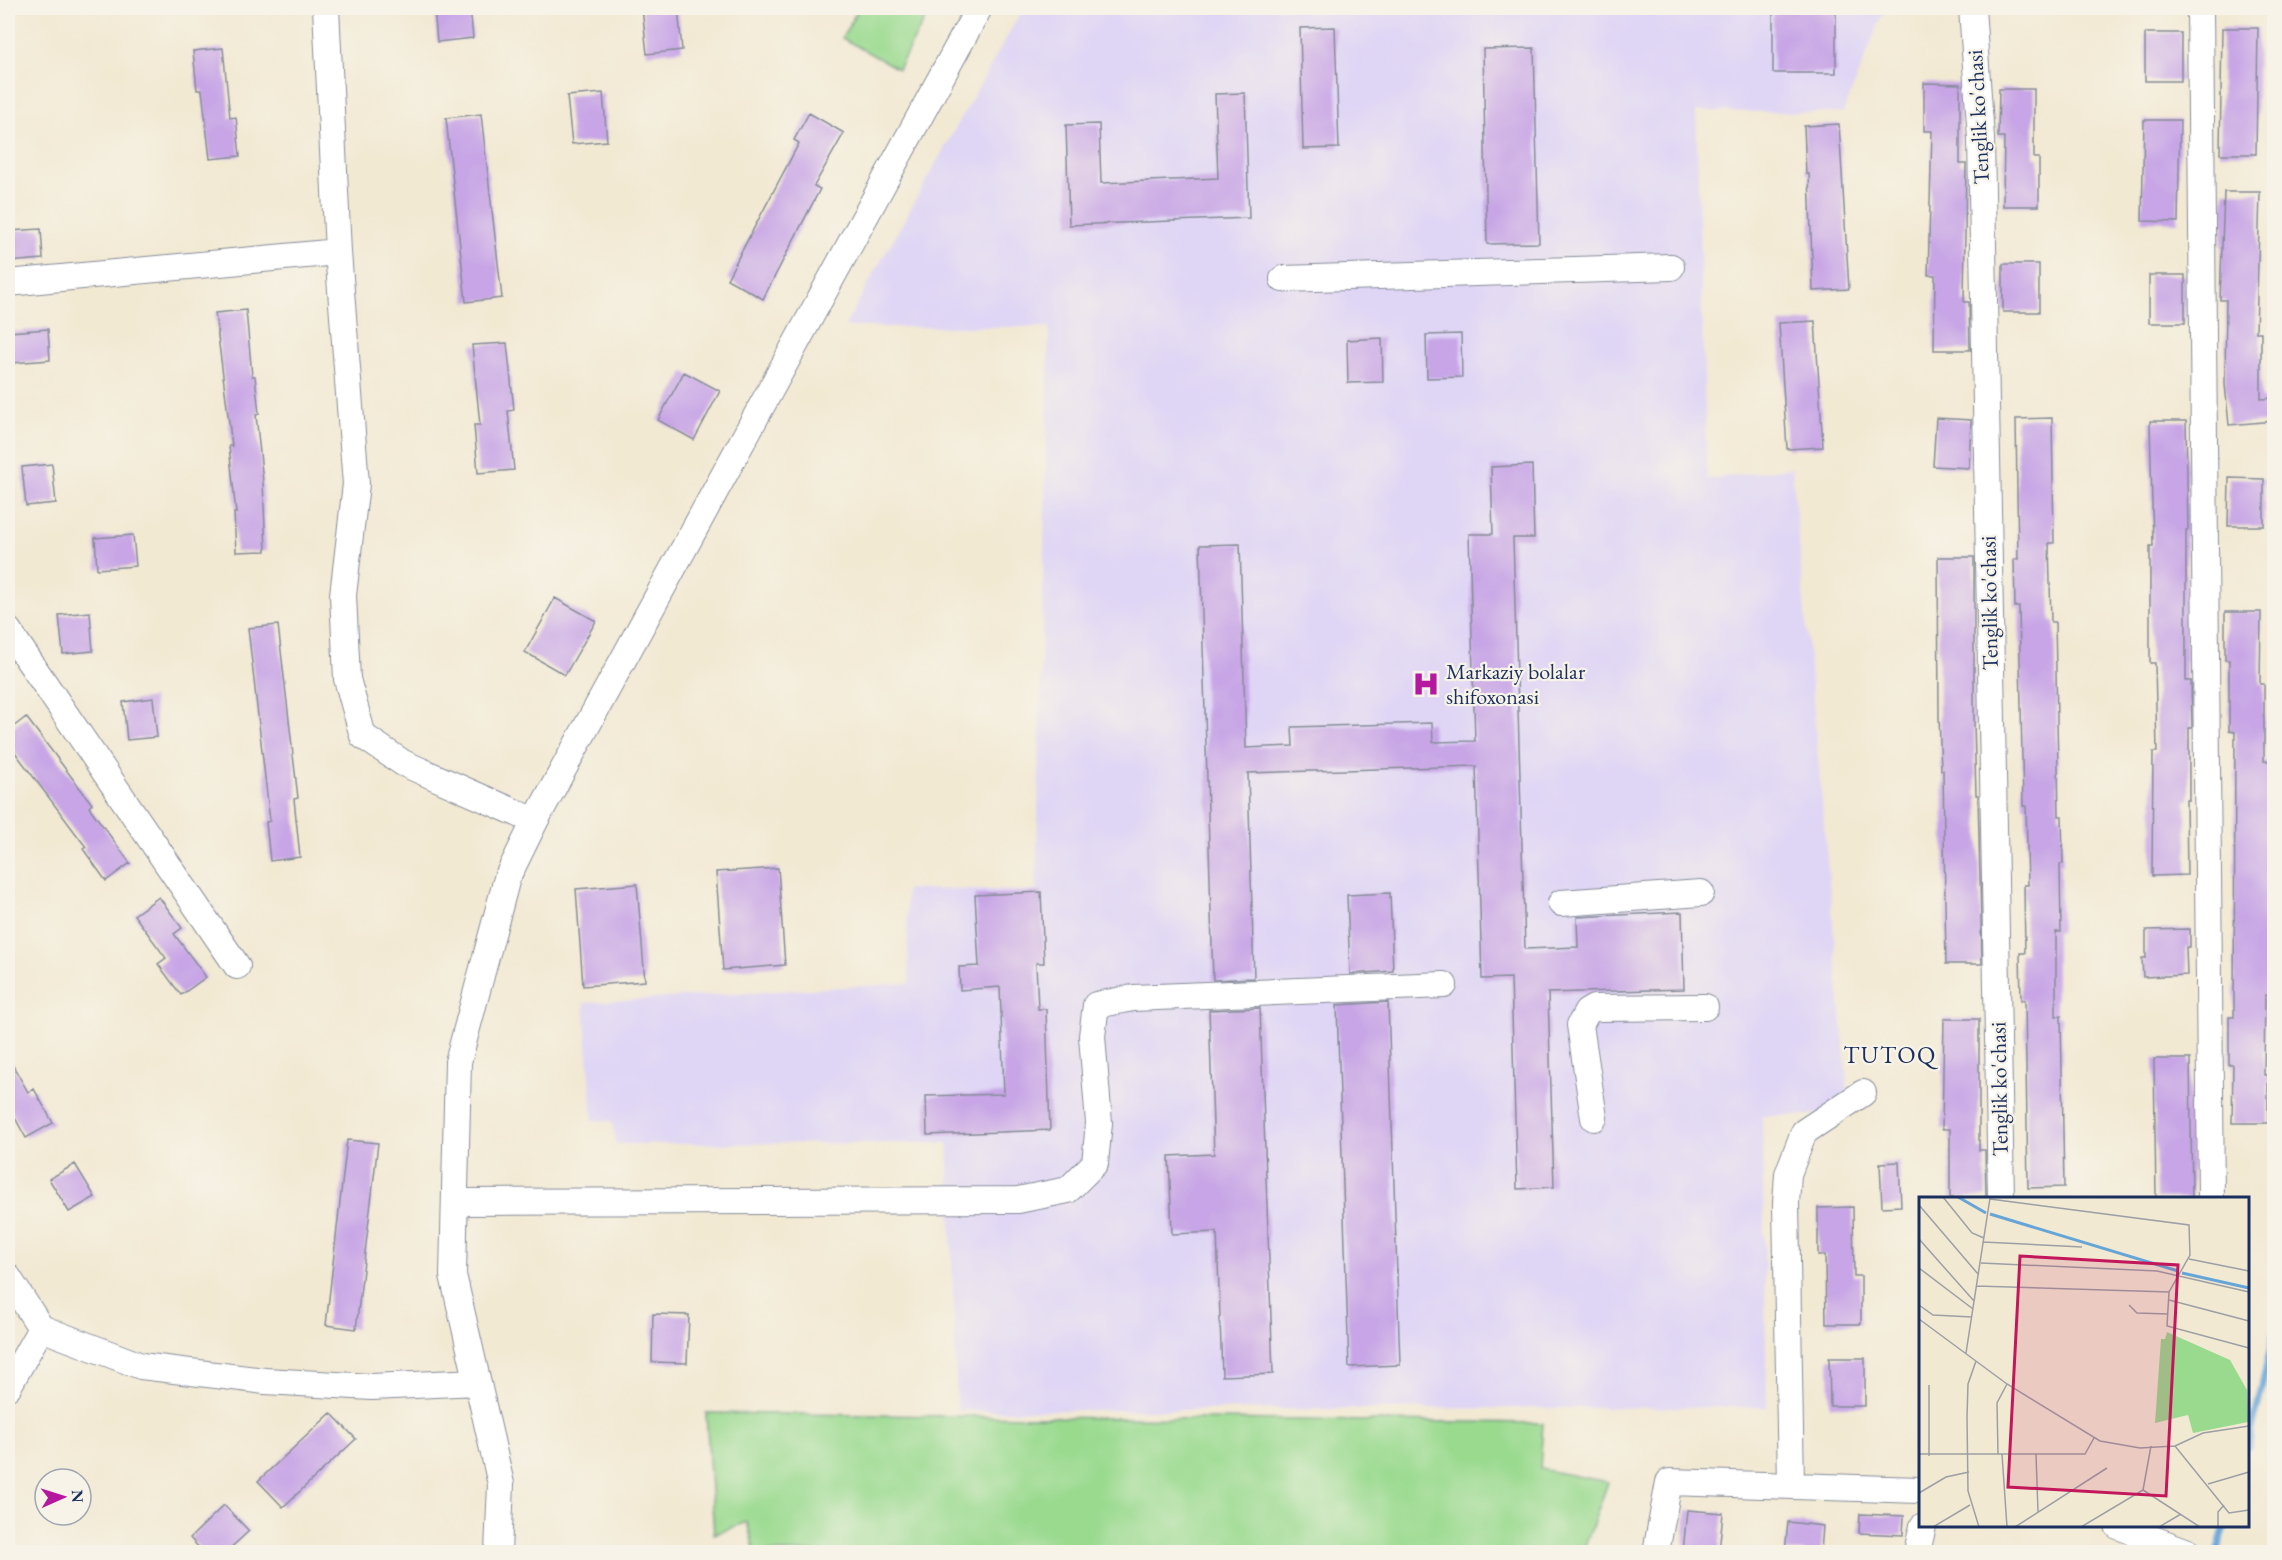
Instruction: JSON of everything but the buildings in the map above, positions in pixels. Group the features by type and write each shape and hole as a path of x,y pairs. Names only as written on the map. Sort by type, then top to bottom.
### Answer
{"street":[{"path":"326,8 338,252 356,484 343,594 347,679 363,736 403,763 535,821"},
{"path":"498,1552 501,1484 453,1275 458,1062 507,878 535,821 979,8"},
{"name":"Tenglik ko'chasi","path":"1972,8 1981,139 2001,1197"},
{"path":"2200,8 2211,1197"},
{"path":"8,284 338,252"},
{"path":"1283,279 1671,267"},
{"path":"8,630 237,966"},
{"path":"1561,903 1701,893"},
{"path":"456,1202 1018,1200 1068,1190 1095,1162 1099,1123 1092,1036 1096,1005 1133,998 1444,985"},
{"path":"1594,1118 1580,1025 1587,1012 1594,1008 1705,1007"},
{"path":"1791,1486 1786,1203 1788,1174 1804,1132 1863,1093"},
{"path":"8,1277 41,1328 141,1366 254,1380 372,1387 477,1382"},
{"path":"8,1386 41,1328"},
{"path":"1656,1552 1669,1482 1919,1490"},
{"path":"1917,1552 1923,1527"},
{"path":"2121,1527 2175,1544"}],"shaded area":[{"name":"Markaziy bolalar shifoxonasi","path":"1023,8 1885,8 1843,113 1696,111 1707,479 1792,468 1850,1114 1762,1116 1767,1407 957,1411 948,1143 616,1144 612,1121 593,1120 584,1003 909,983 906,889 1036,891 1049,327 844,327"}],"green space":[{"path":"859,8 931,8 898,69 842,38"},
{"path":"706,1413 1543,1423 1540,1469 1608,1482 1583,1552 755,1552 747,1522 714,1534"}],"waterway":[{"path":"2249,1443 2274,1334"},
{"path":"2217,1552 2225,1527"}],"place":[{"name":"Markaziy bolalar shifoxonasi","path":"1426,684"}],"district":[{"name":"TUTOQ","path":"1890,1054"}]}
